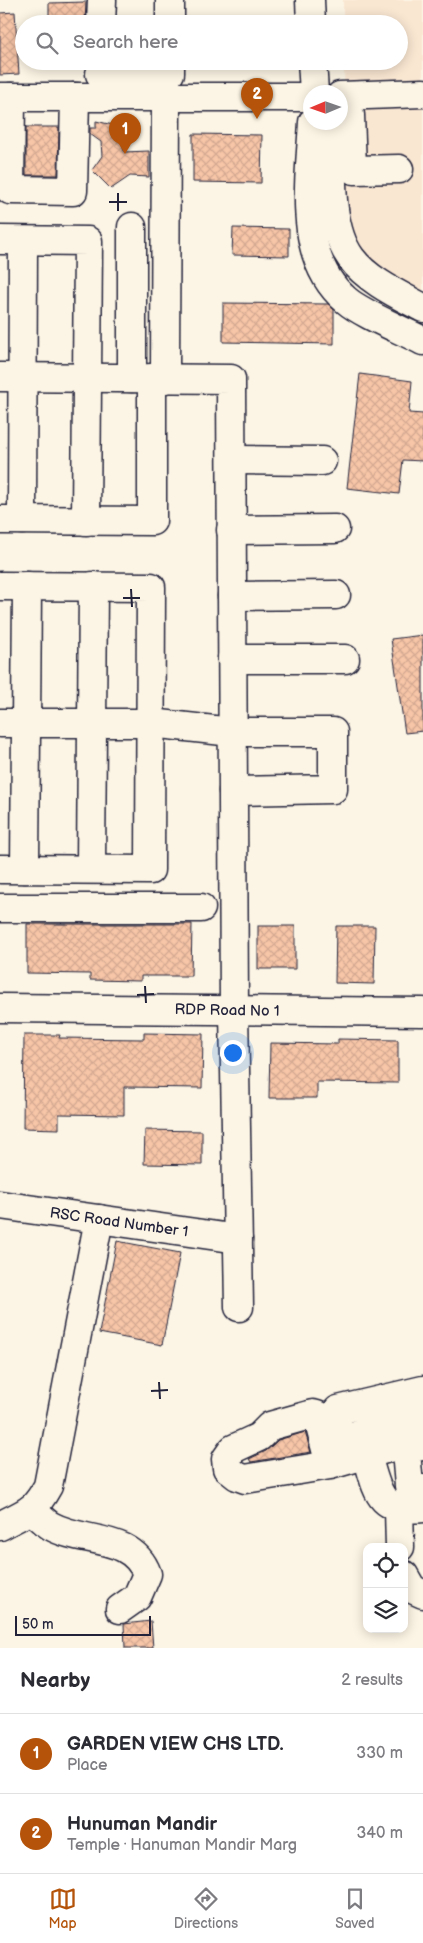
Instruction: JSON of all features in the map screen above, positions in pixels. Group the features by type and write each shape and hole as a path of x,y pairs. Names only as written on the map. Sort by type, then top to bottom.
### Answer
{"street":[{"path":"101,15 102,0"},
{"path":"170,0 170,15"},
{"path":"310,0 311,15"},
{"path":"328,0 329,15"},
{"path":"4,97 170,74 170,70"},
{"path":"313,70 314,85"},
{"path":"330,70 331,85"},
{"path":"93,85 166,96 303,97"},
{"path":"4,97 10,190 73,190 93,85"},
{"path":"84,188 93,85"},
{"path":"348,96 423,93"},
{"path":"86,521 88,241 12,240 11,520 86,521 152,521 150,378 166,96"},
{"path":"0,126 4,97"},
{"path":"348,116 350,116 352,167 354,170 399,169"},
{"path":"312,130 309,202 312,238 321,266 333,288 347,301 423,341"},
{"path":"332,130 337,232 351,258 389,289 423,308"},
{"path":"132,227 150,378"},
{"path":"11,378 231,379 232,791 239,1307"},
{"path":"232,460 322,460"},
{"path":"231,530 335,529"},
{"path":"0,586 27,586 93,586 152,587 150,870 13,869 13,723 27,586"},
{"path":"91,870 93,586"},
{"path":"232,596 336,595"},
{"path":"232,659 344,659"},
{"path":"13,723 151,724 232,732 333,732 333,789 232,791"},
{"path":"0,908 200,908"},
{"name":"RDP Road No 1","path":"0,1008 423,1012"},
{"name":"RSC Road Number 1","path":"0,1205 238,1239"},
{"path":"0,1526 21,1517 38,1504 48,1486 99,1219"},
{"path":"330,1465 367,1456 422,1419"},
{"path":"422,1419 412,1447 406,1451 409,1486 414,1490 423,1489"},
{"path":"367,1456 379,1495 409,1524"},
{"path":"31,1509 51,1526 117,1544 142,1560 147,1574 137,1597 120,1608"},
{"path":"408,1582 412,1589 423,1594"}],"shaded area":[{"path":"343,0 423,0 423,295 347,255 345,130 348,130 348,85 344,85 344,70 408,70 408,15 343,15"}],"building":[{"path":"86,2 85,15 49,15 49,3"},
{"path":"15,12 15,70 19,70 19,74 0,75 0,13"},
{"path":"96,121 121,127 124,152 149,151 149,177 130,176 111,189 92,170 102,156 101,142 90,134 90,128 96,128"},
{"path":"26,127 59,127 58,175 26,175"},
{"path":"193,134 262,135 261,183 193,182"},
{"path":"233,228 289,229 289,256 232,255"},
{"path":"223,303 329,304 334,310 334,344 223,342"},
{"path":"360,374 412,381 409,413 423,414 423,461 403,460 399,494 347,488"},
{"path":"423,635 423,731 405,733 391,639"},
{"path":"27,924 192,924 191,976 141,976 141,981 90,980 90,974 27,973"},
{"path":"258,926 295,926 295,969 258,969"},
{"path":"336,926 375,926 374,984 335,983"},
{"path":"144,1033 203,1034 202,1088 124,1087 124,1115 59,1114 59,1129 23,1128 24,1035 60,1035 59,1038 144,1039"},
{"path":"338,1039 398,1040 398,1083 317,1082 317,1098 269,1098 270,1043 338,1044"},
{"path":"145,1130 202,1131 202,1165 144,1164"},
{"path":"117,1241 180,1253 162,1345 99,1333"},
{"path":"305,1432 311,1452 251,1462 249,1459 266,1451 278,1440"},
{"path":"151,1621 153,1648 125,1648 124,1624"}],"place":[{"name":"Hunuman Mandir","path":"257,119"},
{"name":"GARDEN VIEW CHS LTD.","path":"125,154"}]}
